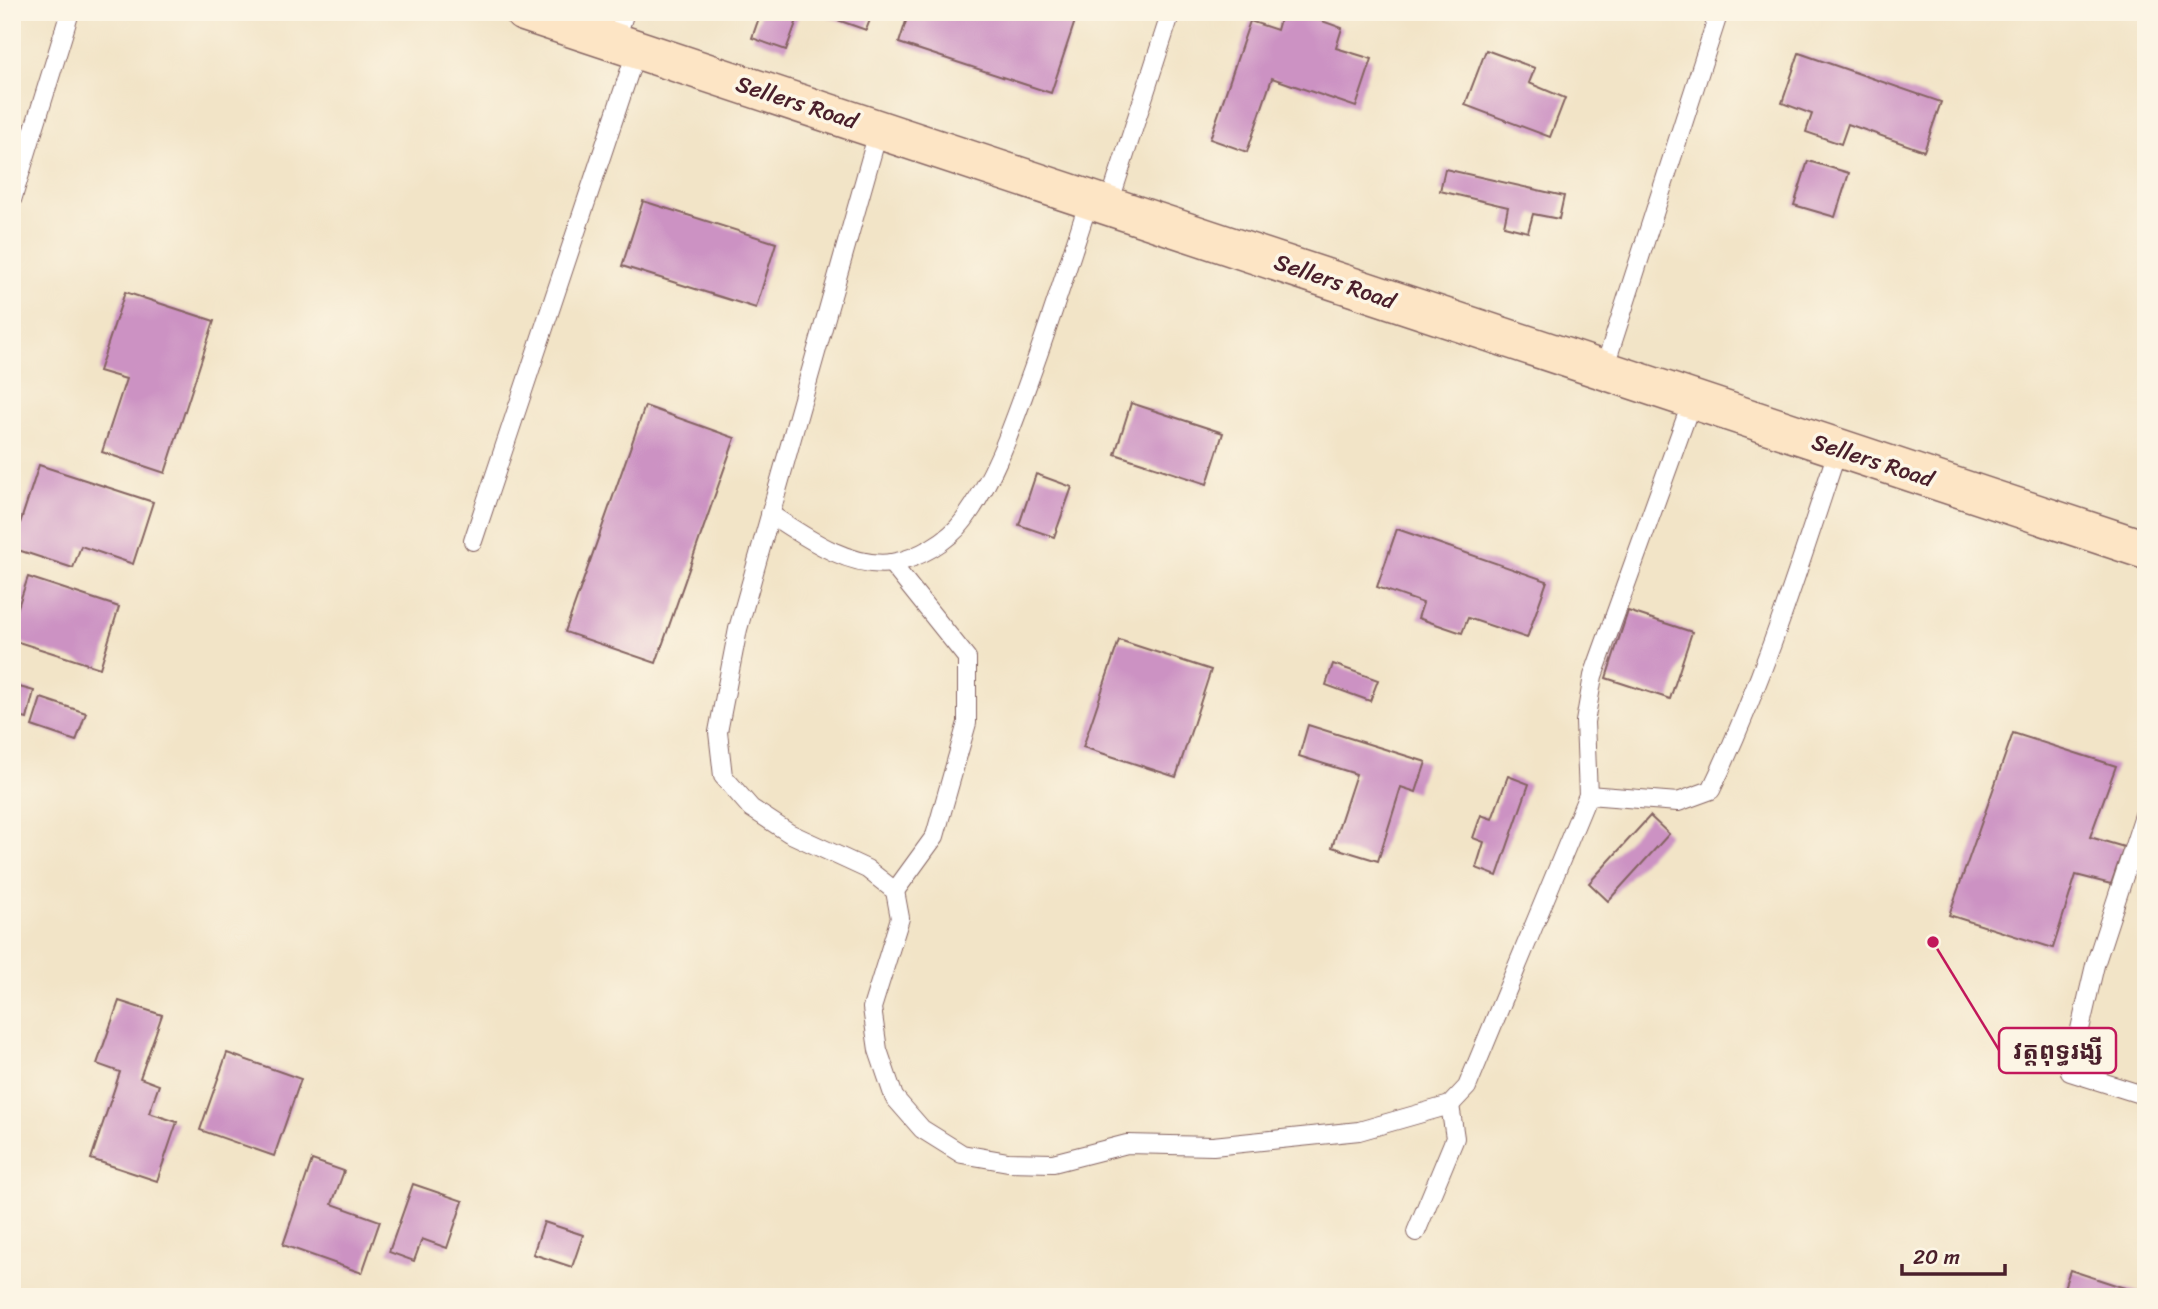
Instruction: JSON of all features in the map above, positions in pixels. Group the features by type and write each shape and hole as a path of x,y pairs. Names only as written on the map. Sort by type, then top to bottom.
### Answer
{"street":[{"name":"Sellers Road","path":"524,12 626,34 879,129 1603,372 2146,550"}],"lane":[{"path":"12,200 70,12"},
{"path":"770,514 814,543 859,559 891,563 931,549 963,522 1005,445 1056,304 1099,201 1171,12"},
{"path":"1603,372 1719,12"},
{"path":"473,541 626,34"},
{"path":"879,129 738,629 718,732 723,776 751,808 789,833 867,869 895,891 900,918 872,1009 878,1050 894,1097 922,1129 962,1154 1008,1162 1053,1163 1127,1144 1213,1146 1359,1131 1450,1105 1467,1087 1588,794 1585,722 1593,676 1692,401"},
{"path":"1588,794 1678,802 1711,790 1736,738 1782,620 1838,449"},
{"path":"891,563 967,658 967,723 935,836 895,891"},
{"path":"2146,809 2095,965 2070,1072 2146,1096"},
{"path":"1416,1232 1455,1138 1450,1105"}],"building":[{"path":"761,12 800,12 786,50 752,38"},
{"path":"815,12 873,12 866,30"},
{"path":"909,12 1078,12 1051,93 899,43"},
{"path":"1282,12 1297,12 1342,28 1336,48 1372,59 1356,107 1272,78 1247,152 1210,139 1250,21 1277,30"},
{"path":"1486,50 1535,68 1529,83 1565,98 1550,137 1465,105"},
{"path":"1799,53 1941,102 1924,151 1848,124 1841,144 1806,132 1812,114 1782,103"},
{"path":"1808,161 1849,173 1835,217 1794,205"},
{"path":"1445,169 1564,196 1559,219 1533,214 1528,232 1504,226 1508,207 1440,191"},
{"path":"643,201 776,243 756,308 622,266"},
{"path":"125,292 214,321 165,473 102,452 126,379 99,371"},
{"path":"1131,403 1223,433 1207,484 1115,454"},
{"path":"645,406 735,438 656,663 565,632"},
{"path":"39,465 153,502 133,564 81,546 73,568 12,548"},
{"path":"1036,474 1072,487 1054,537 1019,525"},
{"path":"1397,529 1547,581 1527,638 1468,618 1462,633 1418,618 1423,603 1377,587"},
{"path":"28,577 119,607 100,668 12,640 12,625"},
{"path":"1628,611 1692,632 1670,699 1606,678"},
{"path":"1119,640 1211,670 1176,777 1083,747"},
{"path":"1333,664 1378,680 1370,701 1326,685"},
{"path":"12,685 34,691 27,719 12,715"},
{"path":"41,698 86,713 76,741 32,726"},
{"path":"1308,725 1426,762 1416,792 1401,787 1378,861 1332,847 1356,774 1299,756"},
{"path":"2013,733 2116,766 2090,837 2124,847 2111,884 2076,875 2053,948 1949,915"},
{"path":"1508,776 1529,784 1497,876 1476,868 1484,842 1473,838 1481,815 1492,819"},
{"path":"1650,816 1669,834 1608,901 1589,883"},
{"path":"119,1001 162,1015 140,1078 159,1085 149,1113 177,1122 157,1181 91,1159 120,1072 97,1064"},
{"path":"227,1053 301,1079 274,1156 200,1130"},
{"path":"312,1160 344,1171 332,1204 380,1221 362,1273 283,1245"},
{"path":"413,1184 463,1201 447,1248 422,1239 414,1261 389,1252"},
{"path":"544,1222 583,1235 572,1267 533,1254"},
{"path":"2070,1270 2146,1295 2146,1297 2061,1297"}],"place":[{"name":"វត្តពុទ្ធរង្សី","path":"1933,942"}]}
